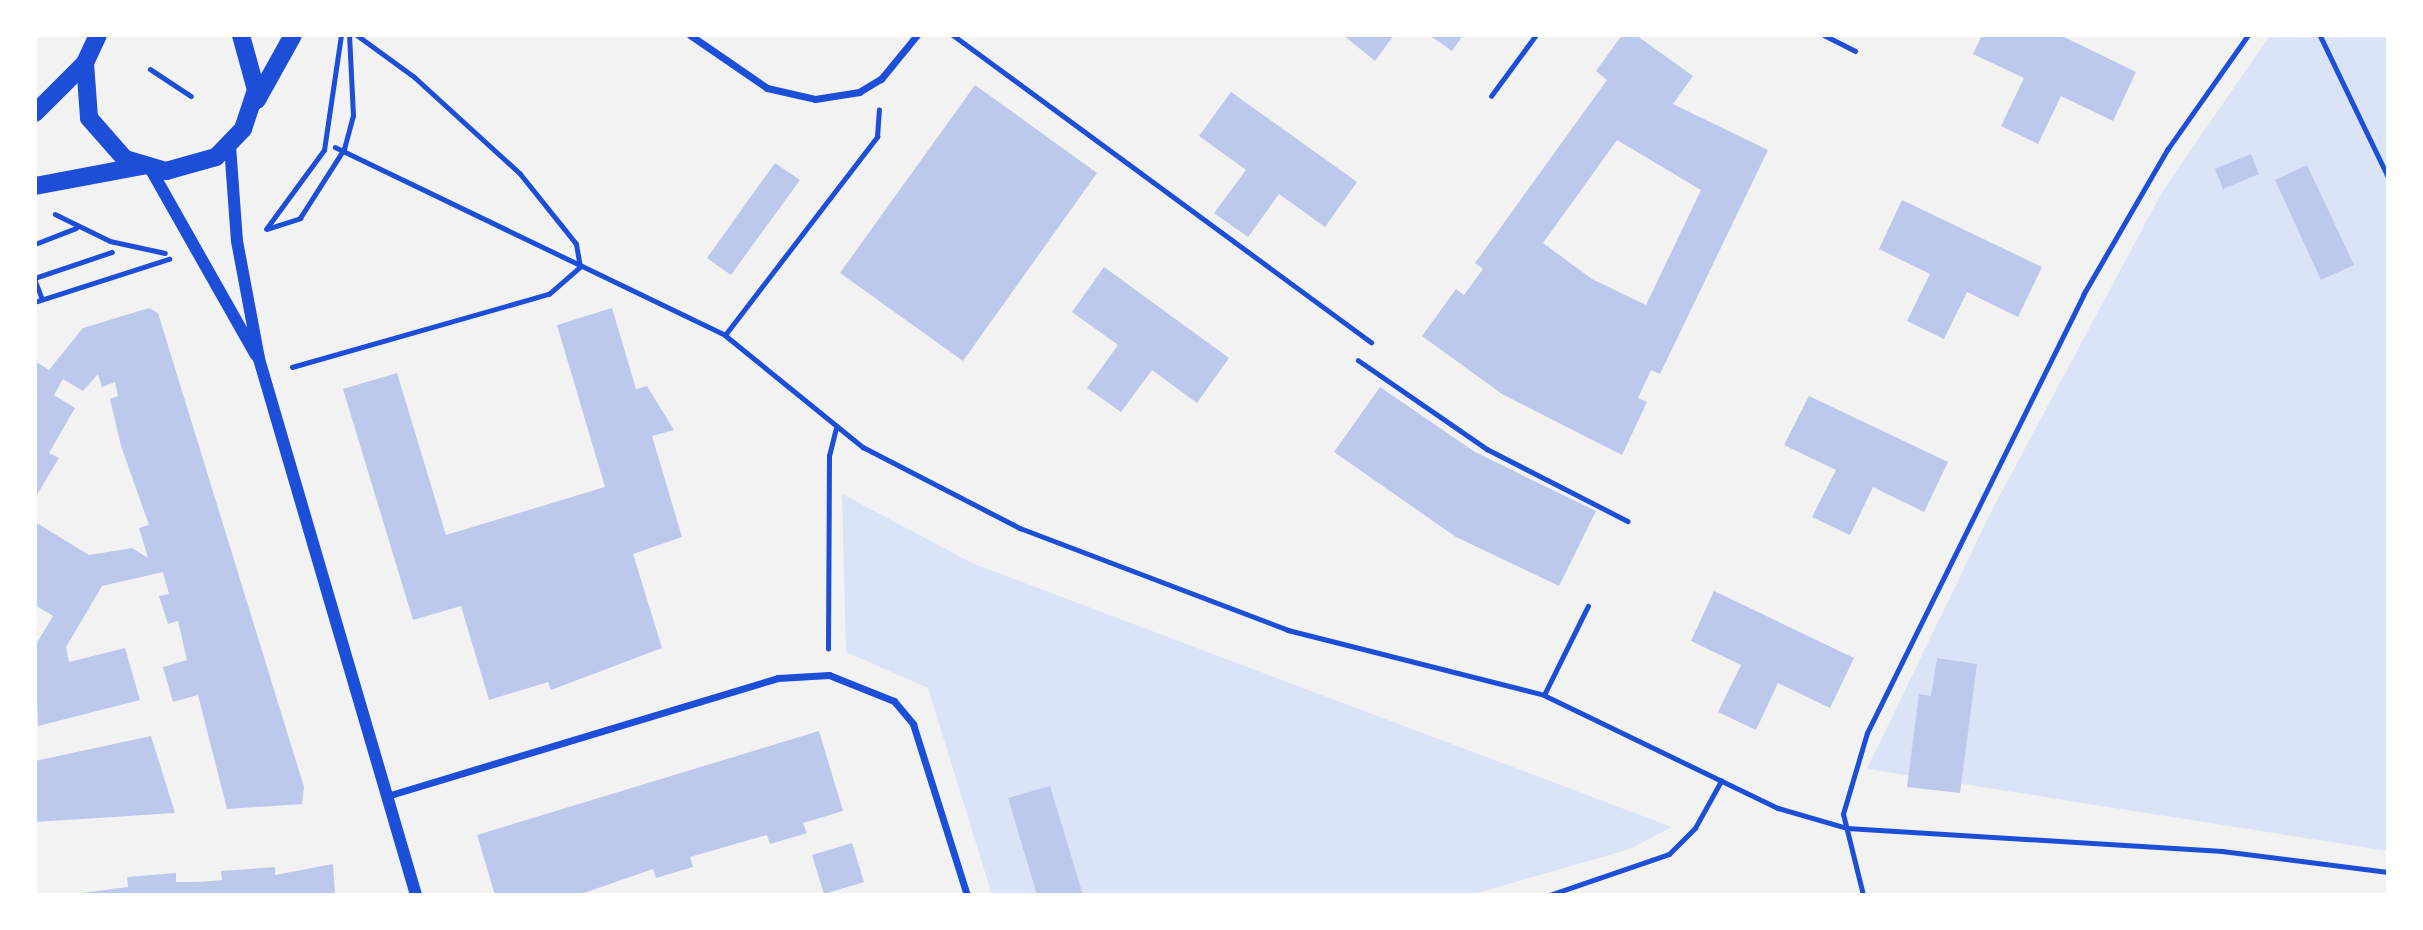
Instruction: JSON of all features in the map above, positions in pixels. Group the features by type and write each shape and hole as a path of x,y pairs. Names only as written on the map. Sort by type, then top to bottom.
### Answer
{"main road":[{"path":"35,113 85,63 98,35"},
{"path":"241,35 255,70 252,110"},
{"path":"35,186 146,167 201,165 230,146 293,35"},
{"path":"85,63 89,118 111,148 146,167"}],"street":[{"path":"690,35 790,97 838,98 881,79 917,35"},
{"path":"230,146 237,241 259,359 416,895"},
{"path":"146,167 259,359"},
{"path":"387,796 778,678 828,675 894,701 913,724 967,895"}],"path":[{"path":"258,232 300,218 344,149 355,65 341,35"},
{"path":"267,229 324,150 345,41 349,35"},
{"path":"356,35 415,78 520,174 576,244 580,267"},
{"path":"953,35 1371,342"},
{"path":"1491,96 1536,35"},
{"path":"1824,35 1855,51"},
{"path":"1863,895 1843,814 1867,733 2083,295 2167,150 2248,35"},
{"path":"2320,35 2388,176"},
{"path":"150,69 191,96"},
{"path":"725,335 877,136 881,79"},
{"path":"335,147 344,149 580,267 725,335 836,427 919,478 1020,528 1288,630 1544,695 1778,808 1847,828 2222,850 2388,872"},
{"path":"35,302 179,255 76,228 48,207"},
{"path":"35,244 76,228"},
{"path":"42,298 35,279 112,253"},
{"path":"264,375 549,294 580,267"},
{"path":"1358,360 1488,449 1628,521"},
{"path":"828,675 829,456 836,427"},
{"path":"1544,695 1588,606"},
{"path":"1550,895 1669,854 1695,828 1721,781"}],"shaded area":[{"path":"2270,35 2388,35 2388,851 1867,769 1991,512 2162,192"},
{"path":"842,494 974,564 1672,827 1630,849 1470,895 992,895 928,688 846,652"}],"building":[{"path":"1343,35 1394,35 1375,61"},
{"path":"1429,35 1463,35 1452,51"},
{"path":"1622,35 1636,35 1693,76 1673,104 1768,150 1660,374 1651,370 1638,398 1647,402 1622,455 1502,394 1422,336 1456,289 1464,295 1483,269 1475,263 1607,80 1596,71","holes":["1617,140 1701,190 1646,305 1592,279 1543,243"]},
{"path":"1982,35 2060,35 2136,72 2113,121 2061,96 2038,144 2001,126 2024,78 1973,54"},
{"path":"975,85 1097,173 963,361 840,273"},
{"path":"1231,92 1357,182 1325,227 1279,194 1248,237 1214,213 1246,170 1199,136"},
{"path":"2251,154 2259,174 2223,189 2215,169"},
{"path":"775,163 800,180 731,275 707,258"},
{"path":"2307,165 2354,265 2321,280 2275,180"},
{"path":"1902,200 2042,267 2018,317 1967,292 1944,339 1907,321 1930,274 1879,249"},
{"path":"1104,267 1229,358 1197,403 1152,370 1121,412 1087,388 1118,345 1072,312"},
{"path":"149,308 158,313 304,787 302,804 227,809 198,695 173,702 163,667 187,660 178,621 168,624 159,596 169,594 163,572 102,586 66,647 69,662 125,648 140,700 38,726 35,646 53,616 35,605 35,522 89,555 132,548 148,558 139,528 149,525 121,446 110,399 118,396 115,382 102,387 98,374 83,391 63,379 54,395 75,408 49,453 59,458 35,498 35,361 49,370 83,328"},
{"path":"612,308 636,389 647,386 674,430 652,436 682,537 633,554 662,648 551,690 548,682 489,700 461,606 413,620 343,389 397,373 446,535 605,487 557,325"},
{"path":"1380,387 1475,452 1596,511 1559,586 1456,537 1334,452"},
{"path":"1809,396 1948,462 1924,512 1873,487 1850,535 1812,517 1836,470 1784,445"},
{"path":"1714,591 1854,658 1830,708 1778,683 1756,730 1718,712 1741,665 1691,641"},
{"path":"1937,658 1977,664 1960,793 1907,787 1919,694 1931,696"},
{"path":"819,731 843,811 803,823 807,833 770,844 767,835 690,857 693,867 656,878 653,869 578,895 495,895 477,835"},
{"path":"151,736 175,813 35,822 35,761"},
{"path":"1050,786 1083,895 1037,895 1008,798"},
{"path":"852,843 864,882 824,894 812,855"},
{"path":"333,864 335,895 67,895 128,887 127,877 176,873 176,882 198,882 222,880 221,871 275,867 275,875"}]}
